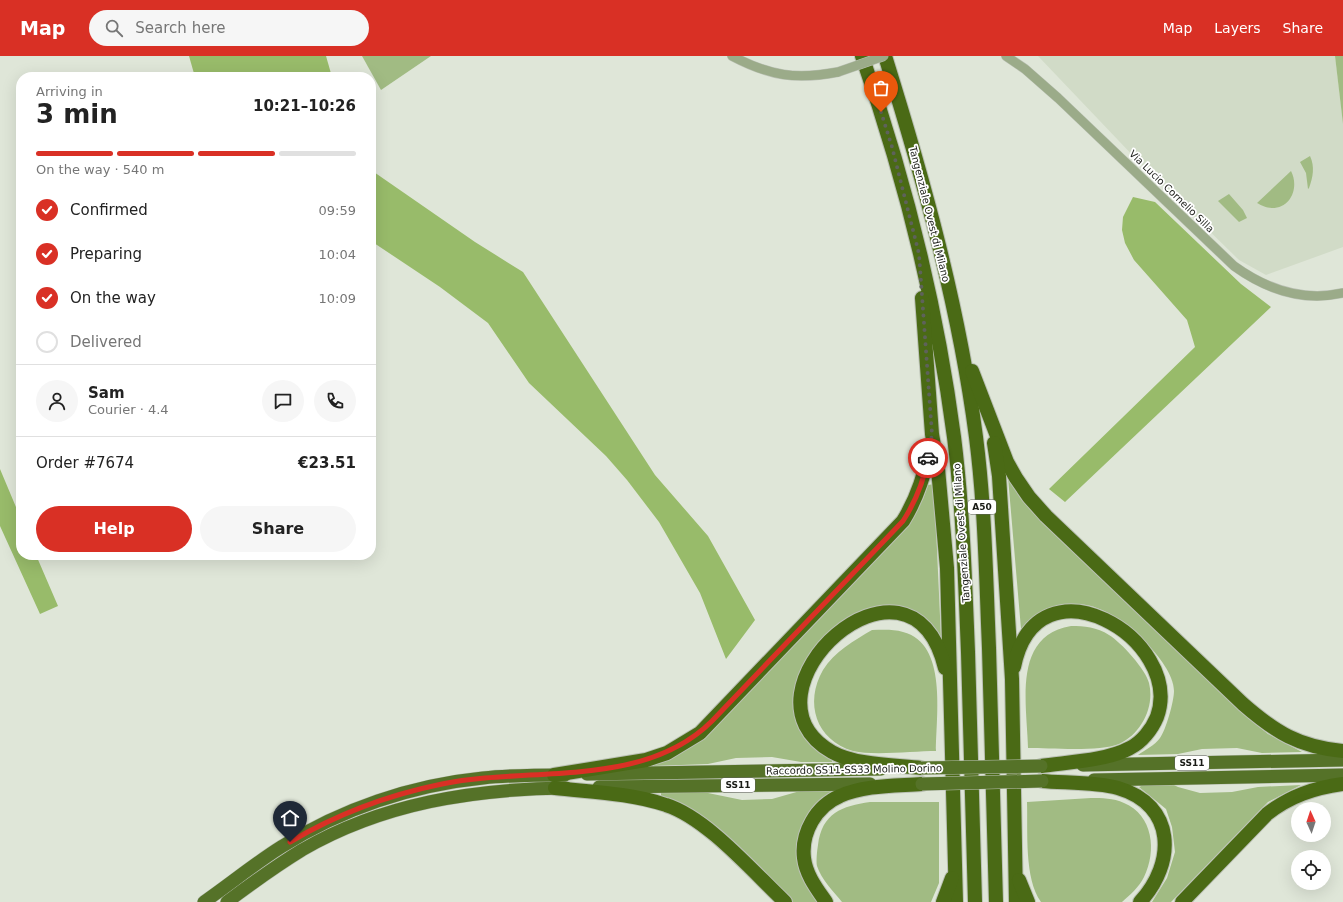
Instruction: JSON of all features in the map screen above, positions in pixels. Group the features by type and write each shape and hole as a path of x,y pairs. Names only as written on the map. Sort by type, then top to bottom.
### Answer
{"highway":[{"name":"Tangenziale Ovest di Milano","path":"862,56 892,147 919,254 942,358 954,438 962,519 975,902"},
{"name":"Tangenziale Ovest di Milano","path":"884,56 914,150 933,218 961,340 976,439 983,516 987,594 996,902"},
{"path":"919,254 932,434 938,468 947,568 956,902"},
{"path":"961,340 1007,462 1029,497 1046,516 1243,704 1269,726 1288,737 1318,747 1343,751"},
{"path":"992,425 999,476 1012,679 1016,902"},
{"path":"555,781 646,760 667,753 700,733 903,521 912,506 920,487 932,434"},
{"path":"1012,679 1016,656 1030,630 1047,617 1070,611 1085,612 1101,617 1127,634 1151,662 1157,677 1160,689 1159,711 1149,732 1131,748 1117,754 1041,766"},
{"path":"921,768 847,758 832,752 822,745 809,730 801,711 800,697 803,685 809,669 818,655 831,639 841,630 862,618 889,613 904,615 916,620 926,628 940,651 949,681"},
{"name":"Raccordo SS11-SS33 Molino Dorino","path":"227,902 278,865 303,850 346,828 382,815 436,799 555,781 921,768 1343,760"},
{"name":"Raccordo SS11-SS33 Molino Dorino","path":"204,902 293,840 339,816 374,803 442,784 483,778 555,781 922,784 1343,775"},
{"path":"555,781 666,805 686,813 706,827 785,902"},
{"path":"1042,781 1117,788 1131,793 1144,802 1154,812 1162,826 1166,841 1164,860 1158,876 1140,902"},
{"path":"826,902 809,874 804,859 804,844 808,827 817,813 827,803 840,796 854,792 922,784"},
{"path":"1182,902 1266,814 1282,802 1299,794 1322,787 1343,784"},
{"path":"1015,867 1028,902"},
{"path":"943,902 955,868"}],"street":[{"path":"732,56 771,74 794,77 816,76 838,72 884,56"},
{"name":"Via Lucio Cornelio Silla","path":"1006,56 1025,69 1058,98 1234,266 1265,285 1300,295 1316,296 1343,293"}],"shaded area":[{"path":"1038,56 1335,56 1343,124 1343,247 1266,275 1239,260 1138,161"}],"green space":[{"path":"189,56 326,56 331,72 194,72"},
{"path":"362,56 431,56 381,90 376,81 376,72 371,72"},
{"path":"1335,56 1343,56 1343,124"},
{"path":"1310,156 1313,164 1313,172 1308,189 1306,173 1300,162"},
{"path":"1291,171 1294,189 1289,200 1285,204 1272,208 1257,203"},
{"path":"376,173 475,242 523,272 655,475 708,536 755,620 726,659 700,593 659,522 627,480 606,456 529,383 488,323 440,287 376,244"},
{"path":"1229,194 1243,210 1247,218 1239,222 1218,201"},
{"path":"1133,197 1155,202 1241,284 1271,307 1065,502 1049,489 1195,347 1187,320 1134,260 1125,243 1122,230 1123,217"},
{"path":"0,469 16,507 16,560 38,560 58,606 40,614 0,526"},
{"path":"1008,477 1034,513 1242,713 1268,734 1302,752 1262,753 1237,748 1202,749 1178,754 1138,755 1158,741 1165,729 1174,696 1171,678 1165,666 1156,654 1132,630 1117,618 1102,610 1087,605 1071,604 1055,607 1038,616 1021,629"},
{"path":"934,484 941,638 926,620 915,613 902,608 890,607 865,610 842,622 832,631 803,667 797,681 794,694 794,706 800,727 813,745 833,759 832,762 801,762 772,757 736,758 708,764 654,766 653,764 673,756 909,522 923,499 928,485"},
{"path":"1071,626 1100,630 1114,639 1126,650 1147,677 1150,692 1148,710 1140,727 1134,734 1119,744 1088,749 1028,748 1026,693 1027,674 1031,657 1039,643 1052,632"},
{"path":"872,630 891,630 903,632 917,639 927,650 933,666 936,683 936,751 871,753 853,751 840,746 822,729 817,719 814,707 814,695 817,683 823,670 839,652"},
{"path":"1160,778 1178,787 1200,793 1232,792 1258,787 1301,785 1268,802 1171,902 1152,902 1167,878 1175,852 1172,827 1166,809 1139,787"},
{"path":"800,791 833,791 833,794 801,834 821,902 792,902 709,823 661,797 661,793 708,793 742,800 772,799"},
{"path":"1091,798 1120,801 1134,809 1141,816 1150,835 1151,845 1148,867 1144,877 1131,894 1122,902 1041,902 1036,892 1029,868 1027,802"},
{"path":"870,802 939,802 939,883 931,902 842,902 821,876 817,866 817,856 820,834 824,825 829,818 842,809"}],"way so far":[{"path":"881,112 892,147 919,254 932,434 928,458"}],"route":[{"path":"290,842 318,826 346,813 407,792 442,784 483,778 554,775 628,764 667,753 685,744 700,733 712,721 903,521 912,506 920,487 928,458"}]}
